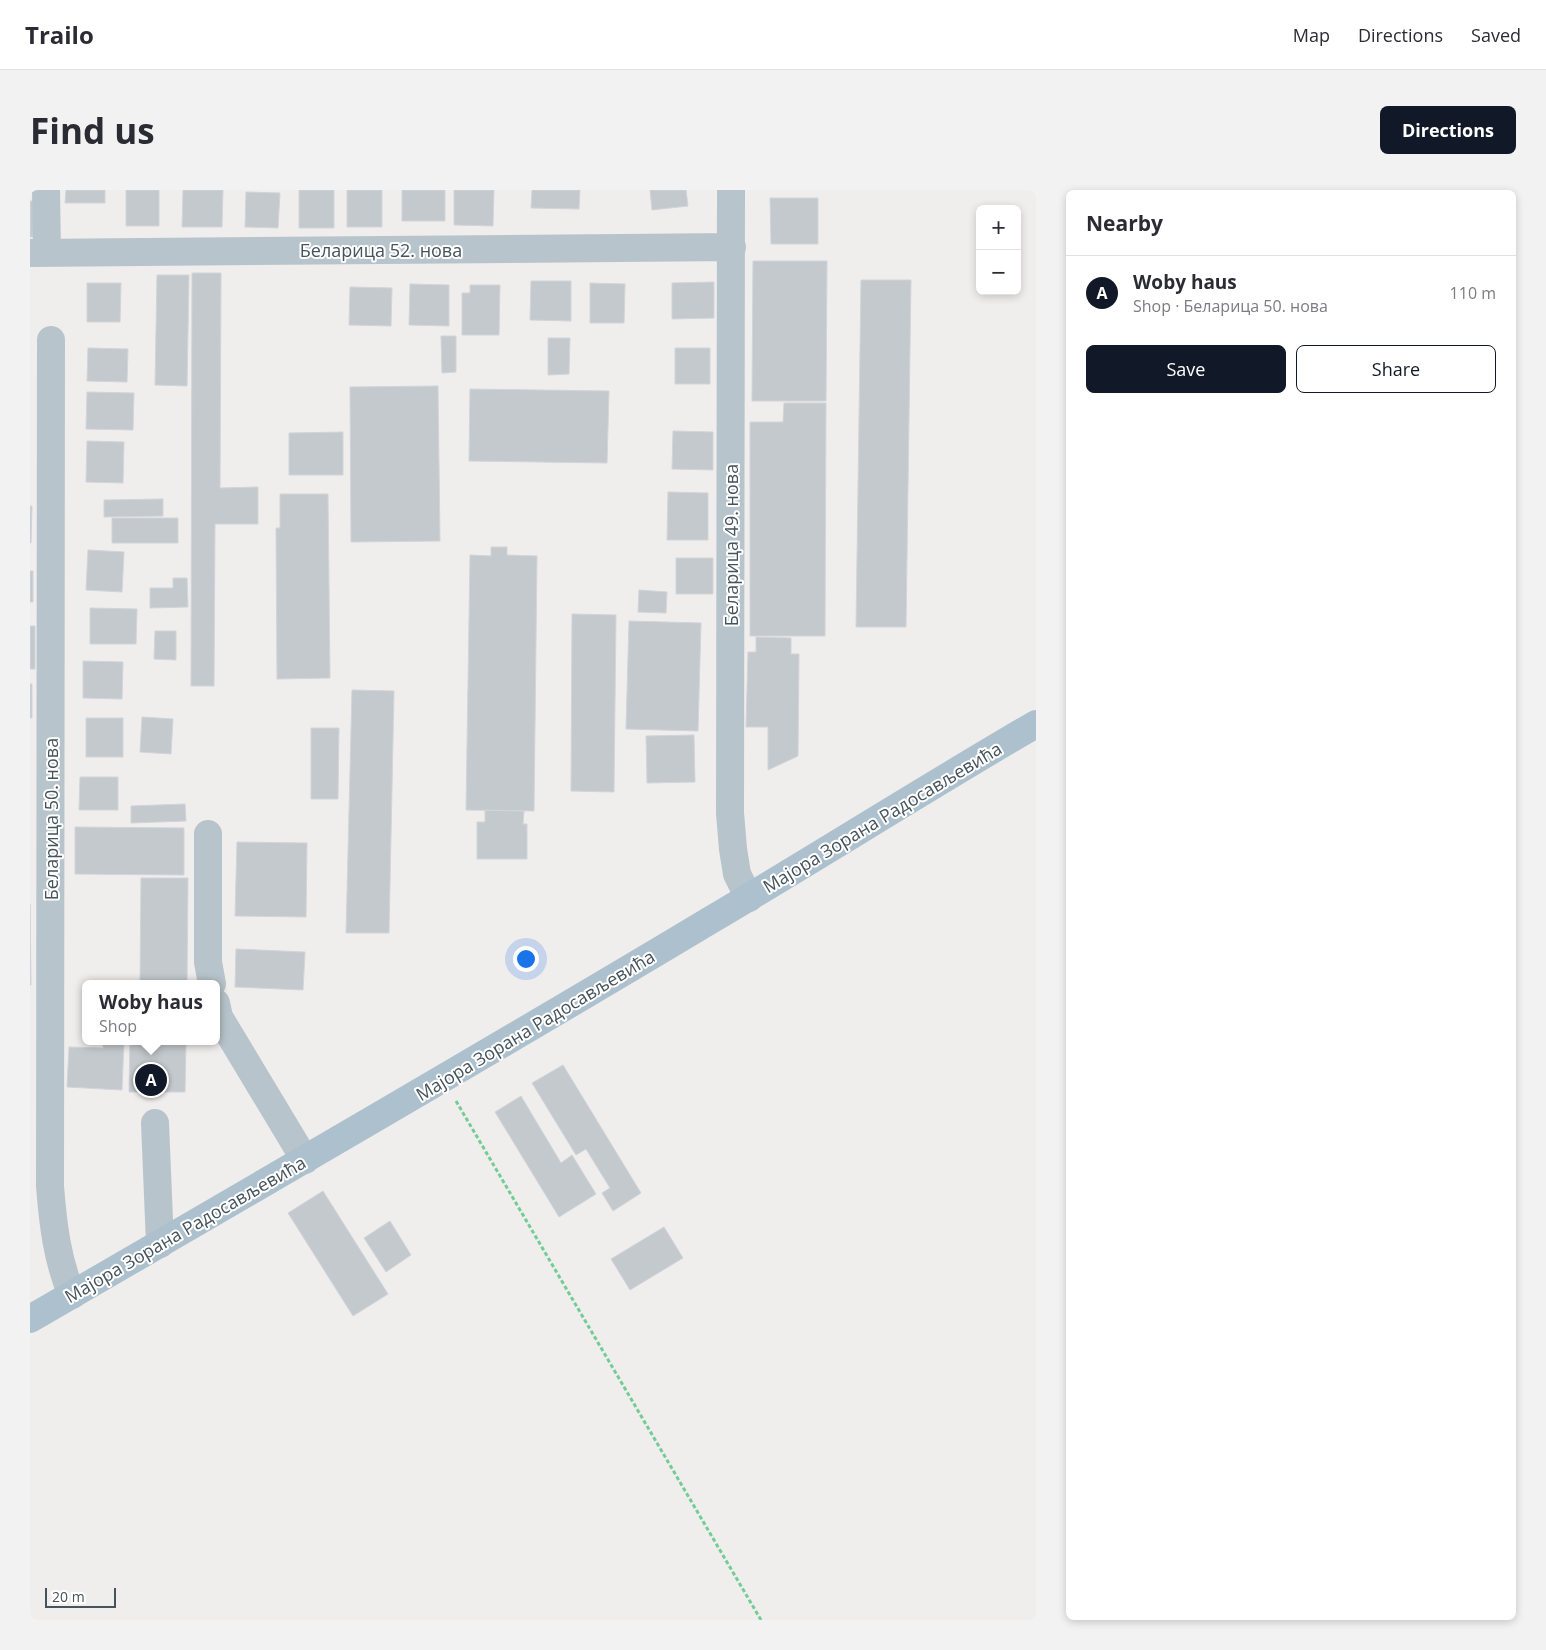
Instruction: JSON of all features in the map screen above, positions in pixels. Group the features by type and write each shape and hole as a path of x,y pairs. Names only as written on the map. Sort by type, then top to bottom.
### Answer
{"main road":[{"name":"Мајора Зорана Радосављевића","path":"30,1319 305,1160 749,898 1036,724"}],"street":[{"path":"39,254 46,190"},
{"name":"Беларица 49. нова","path":"732,190 730,813 737,874 749,898"},
{"name":"Беларица 52. нова","path":"39,254 732,247"},
{"name":"Беларица 50. нова","path":"51,340 50,1186 53,1226 60,1260 72,1295"},
{"path":"208,834 208,962 211,980"},
{"path":"220,1018 305,1160"},
{"path":"155,1123 160,1244"}],"path":[{"path":"443,1078 760,1620"}],"building":[{"path":"66,190 105,190 105,203 65,203"},
{"path":"126,190 159,190 159,226 126,226"},
{"path":"183,190 223,190 222,227 182,227"},
{"path":"299,190 334,190 334,228 299,228"},
{"path":"347,190 382,190 382,227 347,227"},
{"path":"402,190 445,190 445,221 402,221"},
{"path":"454,190 494,190 493,226 454,225"},
{"path":"532,190 580,190 579,209 531,208"},
{"path":"650,190 686,190 688,206 652,210"},
{"path":"246,192 280,193 278,228 245,227"},
{"path":"770,198 818,198 818,244 771,244"},
{"path":"30,201 34,201 33,237 30,237"},
{"path":"753,261 827,261 826,401 752,401"},
{"path":"192,273 221,273 220,488 258,487 258,524 215,524 214,686 191,686"},
{"path":"157,275 189,275 187,386 155,385"},
{"path":"861,280 911,280 906,627 856,627"},
{"path":"531,281 571,281 571,321 530,320"},
{"path":"714,282 714,318 672,319 672,283"},
{"path":"87,283 121,283 120,322 87,322"},
{"path":"590,283 625,284 624,323 590,323"},
{"path":"410,284 449,285 449,326 409,325"},
{"path":"470,285 500,285 499,335 462,335 462,293 470,293"},
{"path":"350,287 392,288 391,326 349,325"},
{"path":"441,336 456,336 456,372 442,373"},
{"path":"548,338 570,338 569,374 548,375"},
{"path":"88,348 128,349 127,382 87,381"},
{"path":"675,348 710,348 710,384 675,384"},
{"path":"438,386 440,541 351,542 350,387"},
{"path":"470,389 609,391 607,463 469,461"},
{"path":"87,392 134,393 133,430 86,429"},
{"path":"784,403 826,403 825,636 750,636 750,422 783,422"},
{"path":"673,431 713,432 713,470 672,469"},
{"path":"343,432 343,475 289,475 289,433"},
{"path":"87,441 124,442 123,483 86,482"},
{"path":"668,492 708,493 708,540 667,540"},
{"path":"280,494 328,494 330,678 277,679 276,528 280,528"},
{"path":"163,499 163,516 104,517 104,500"},
{"path":"30,506 32,506 31,543 30,543"},
{"path":"112,518 178,518 178,543 112,543"},
{"path":"491,547 507,547 507,555 537,556 534,811 466,810 470,555 491,556"},
{"path":"88,550 124,552 122,592 86,590"},
{"path":"676,558 713,558 713,594 676,594"},
{"path":"30,571 33,571 33,602 30,602"},
{"path":"173,578 187,578 188,607 150,608 150,588 173,588"},
{"path":"639,590 667,592 666,613 638,612"},
{"path":"90,608 137,609 136,644 90,644"},
{"path":"572,614 616,615 614,792 571,791"},
{"path":"629,621 701,623 698,731 626,729"},
{"path":"30,626 35,626 35,669 30,669"},
{"path":"155,631 176,631 176,660 154,659"},
{"path":"756,637 791,638 791,654 799,654 798,756 768,770 768,727 746,727 748,652 756,652"},
{"path":"83,661 123,662 122,699 83,698"},
{"path":"30,684 32,684 32,718 30,718"},
{"path":"352,690 394,691 389,933 346,933"},
{"path":"142,717 173,719 171,754 140,752"},
{"path":"86,718 123,718 123,757 86,757"},
{"path":"311,728 339,728 338,799 311,799"},
{"path":"694,735 695,782 647,783 646,736"},
{"path":"80,777 118,777 118,810 79,810"},
{"path":"185,804 186,821 131,823 131,806"},
{"path":"485,810 524,811 523,824 527,824 527,859 477,859 477,822 485,822"},
{"path":"75,827 184,828 184,875 75,874"},
{"path":"237,842 307,843 306,917 235,916"},
{"path":"141,878 188,878 187,980 140,980"},
{"path":"30,904 31,985 30,985"},
{"path":"236,949 305,952 303,990 235,987"},
{"path":"103,1045 124,1045 122,1090 67,1087 69,1047 103,1048"},
{"path":"130,1045 186,1045 185,1092 129,1092"},
{"path":"563,1065 641,1193 613,1211 602,1193 610,1188 586,1149 576,1155 532,1083"},
{"path":"521,1096 561,1163 572,1155 596,1194 559,1217 495,1112"},
{"path":"323,1191 388,1294 353,1316 288,1213"},
{"path":"390,1221 411,1255 386,1272 364,1238"},
{"path":"664,1227 683,1258 630,1290 611,1259"}],"place":[{"name":"Woby haus","path":"151,1080"}]}
